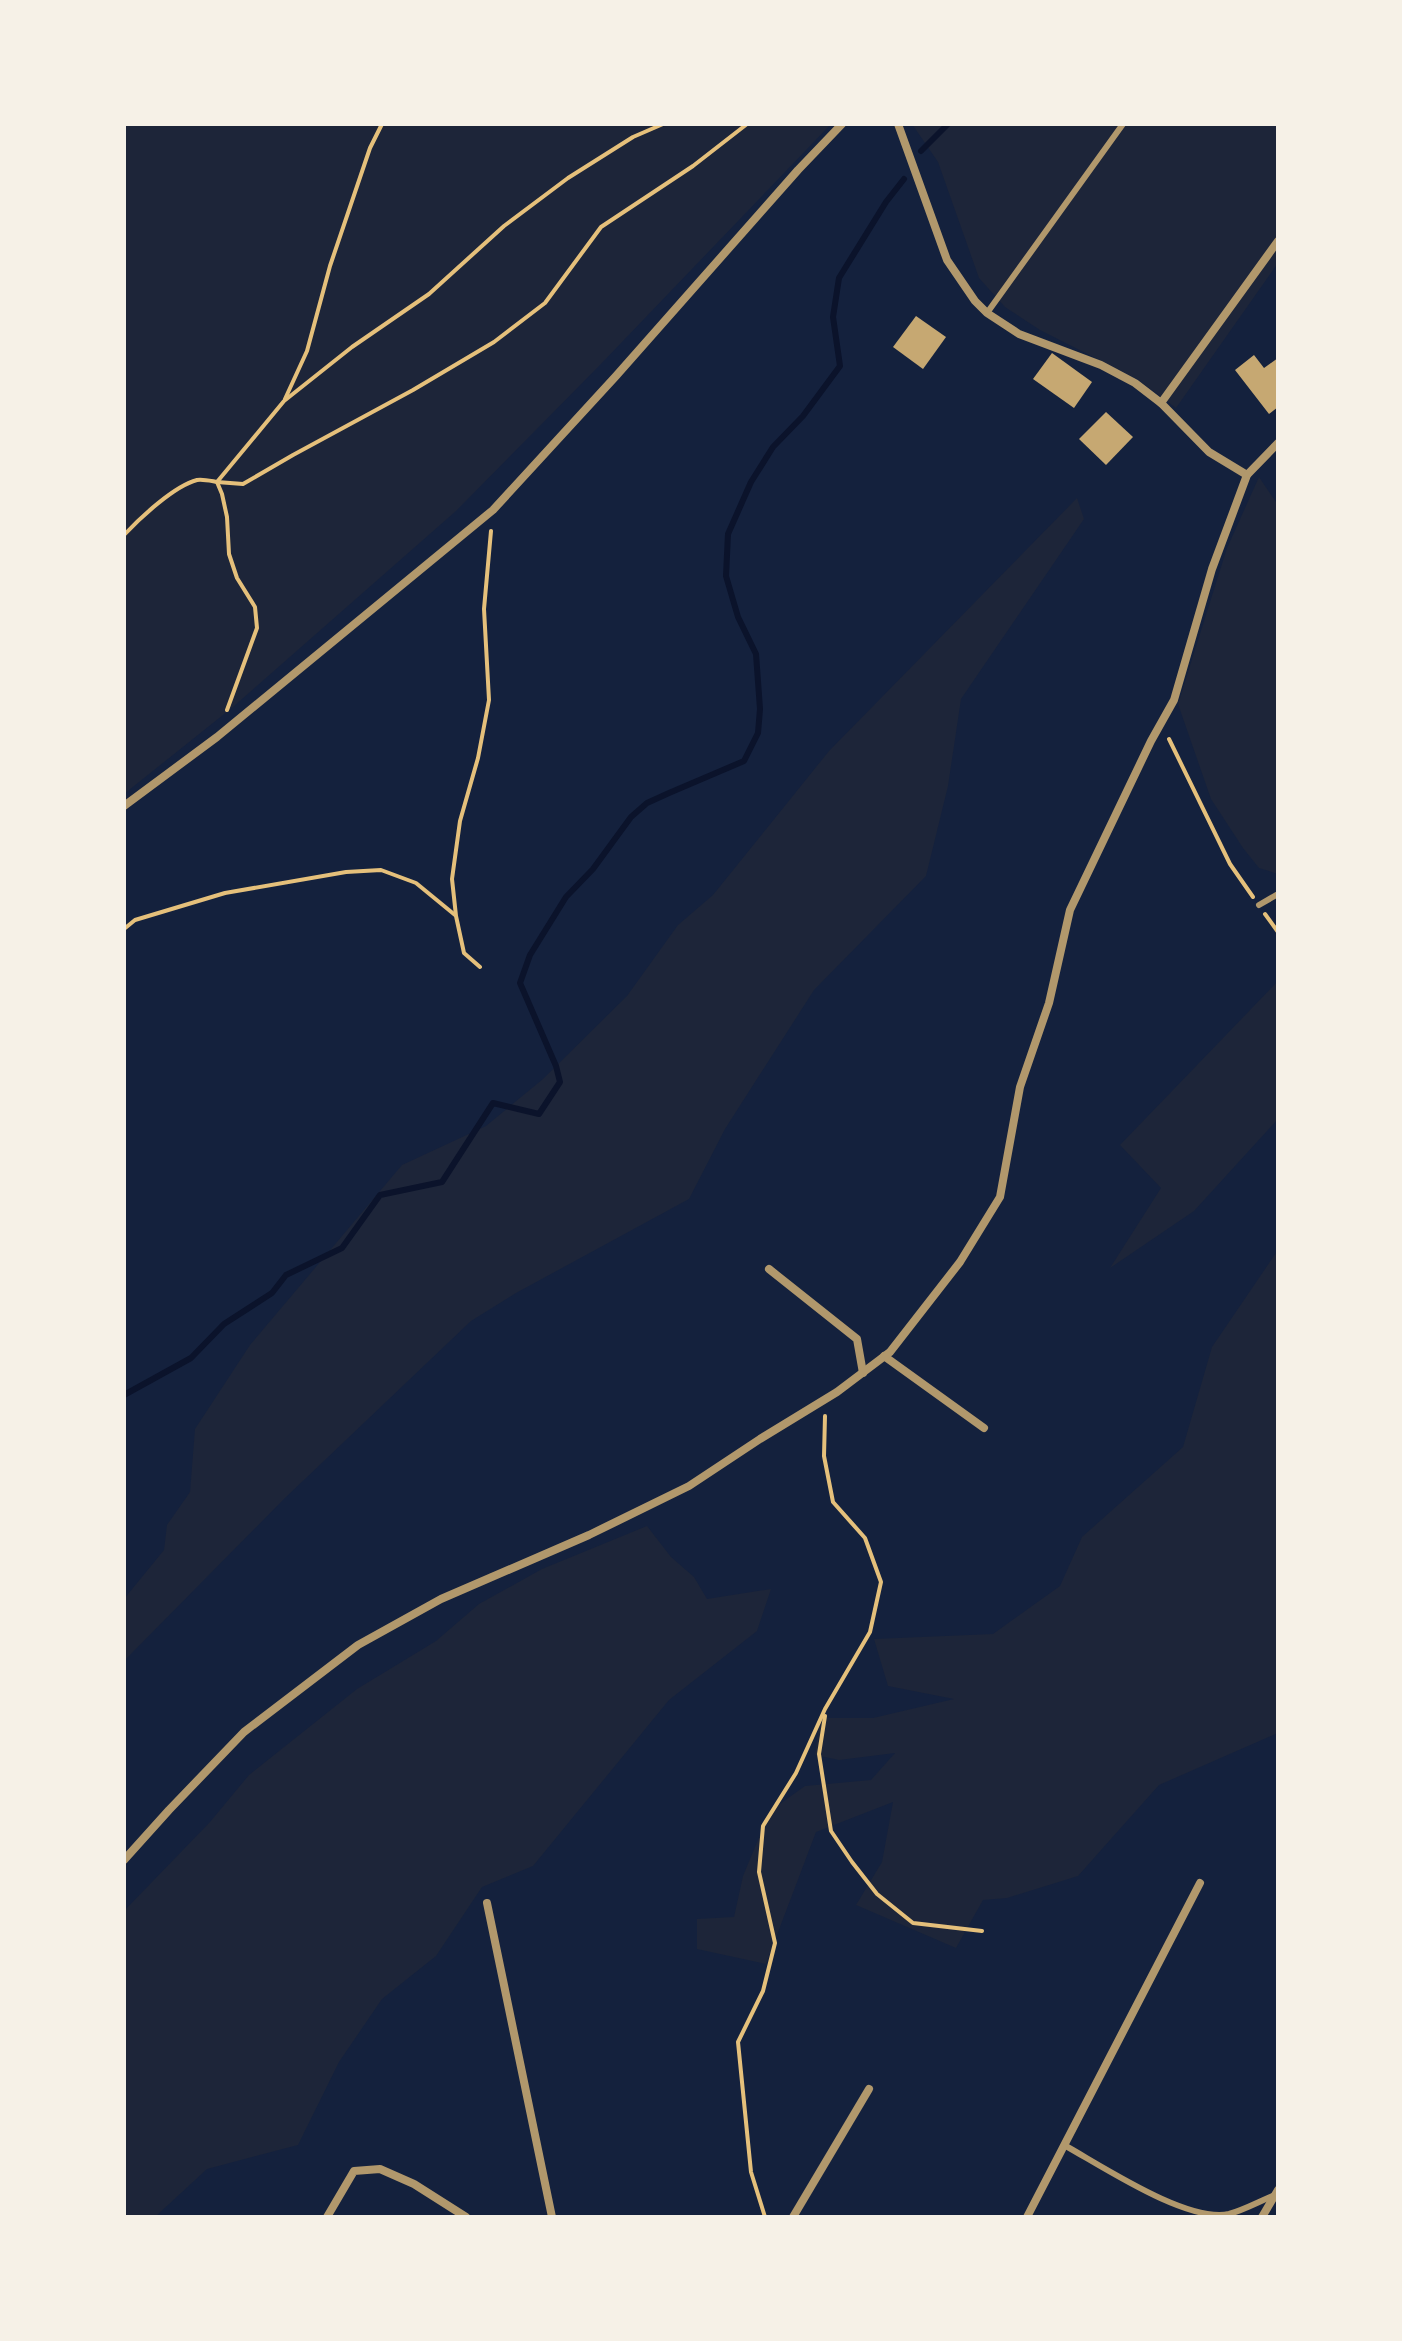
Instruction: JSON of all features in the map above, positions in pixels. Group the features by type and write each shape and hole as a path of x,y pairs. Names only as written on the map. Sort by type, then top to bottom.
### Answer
{"street":[{"path":"124,806 217,737 493,510 788,180 842,124"},
{"path":"898,124 947,260 975,301 987,313 1019,334 1101,365 1135,383 1161,403 1209,452 1247,475"},
{"path":"1161,403 1278,241"},
{"path":"124,1860 244,1732 358,1645 441,1599 589,1535 689,1486 837,1392 890,1352 960,1262 1000,1197 1020,1087 1049,1003 1070,910 1174,700 1212,569 1247,475 1278,443"},
{"path":"769,1269 857,1339 863,1373"},
{"path":"884,1356 984,1428"},
{"path":"1027,2217 1200,1883"},
{"path":"487,1903 552,2217"},
{"path":"793,2217 869,2089"},
{"path":"327,2217 354,2171 380,2169 414,2184 466,2217"},
{"path":"1262,2217 1277,2192"}],"lane":[{"path":"987,313 1123,124"},
{"path":"1259,905 1278,894"},
{"path":"1064,2145 1168,2202 1206,2215 1229,2214 1277,2192"}],"path":[{"path":"284,401 307,351 330,266 370,148 382,124"},
{"path":"217,482 284,401 352,347 429,294 504,226 568,178 633,137 663,124"},
{"path":"124,535 145,513 183,486 199,480 243,484 494,342 545,303 601,227 693,166 747,124"},
{"path":"217,482 227,517 229,554 237,578 255,607 257,628 227,711"},
{"path":"480,967 464,953 452,879 460,821 478,758 489,700 484,609 493,510"},
{"path":"1162,723 1230,864 1278,932"},
{"path":"124,929 135,920 225,893 346,872 381,870 416,883 456,916"},
{"path":"765,2217 751,2172 738,2042 763,1991 775,1943 759,1872 763,1826 796,1773 825,1709 870,1632 881,1582 865,1538 833,1502 824,1456 824,1419 837,1392"},
{"path":"825,1709 819,1754 831,1831 852,1862 877,1894 913,1923 982,1931"}],"shaded area":[{"path":"124,124 831,124 456,511 233,707 124,794"},
{"path":"912,124 1278,124 1278,263 1176,408 1137,379 1040,330 1005,307 979,278 938,162"},
{"path":"1259,477 1278,505 1278,874 1259,868 1211,799 1178,704 1227,548"},
{"path":"1077,498 1084,519 961,699 948,786 926,876 814,990 725,1129 689,1199 516,1293 471,1321 285,1498 124,1661 124,1599 164,1550 167,1525 190,1492 195,1429 250,1345 402,1165 486,1126 543,1079 627,996 678,925 713,895 829,751"},
{"path":"1278,981 1278,1119 1194,1211 1110,1268 1161,1188 1120,1145"},
{"path":"1278,1250 1278,1733 1159,1785 1078,1876 1007,1898 983,1900 956,1948 856,1905 882,1862 893,1802 816,1832 766,1964 697,1949 697,1919 734,1917 743,1876 770,1811 805,1786 871,1780 895,1753 839,1760 815,1755 820,1718 873,1718 954,1699 888,1686 874,1639 993,1634 1060,1586 1082,1537 1183,1447 1212,1347"},
{"path":"647,1526 671,1557 694,1577 707,1599 771,1589 757,1631 669,1700 533,1866 482,1887 436,1956 382,1999 339,2062 298,2145 207,2169 155,2217 124,2217 124,1911 210,1822 249,1775 357,1689 436,1641 479,1604 542,1569"}],"building":[{"path":"916,316 946,337 923,369 893,347"},
{"path":"1052,353 1092,382 1074,408 1033,379"},
{"path":"1254,355 1264,368 1278,358 1278,407 1269,414 1235,370"},
{"path":"1106,412 1133,437 1106,465 1079,439"}],"waterway":[{"path":"921,151 948,124"},
{"path":"124,1395 191,1358 224,1324 272,1293 286,1275 342,1248 380,1195 442,1182 493,1103 539,1114 560,1082 520,983 530,955 566,897 593,869 631,817 647,803 744,761 758,733 760,709 756,654 738,617 726,576 728,534 751,482 773,447 803,416 840,366 833,317 839,278 886,202 904,179"}]}
